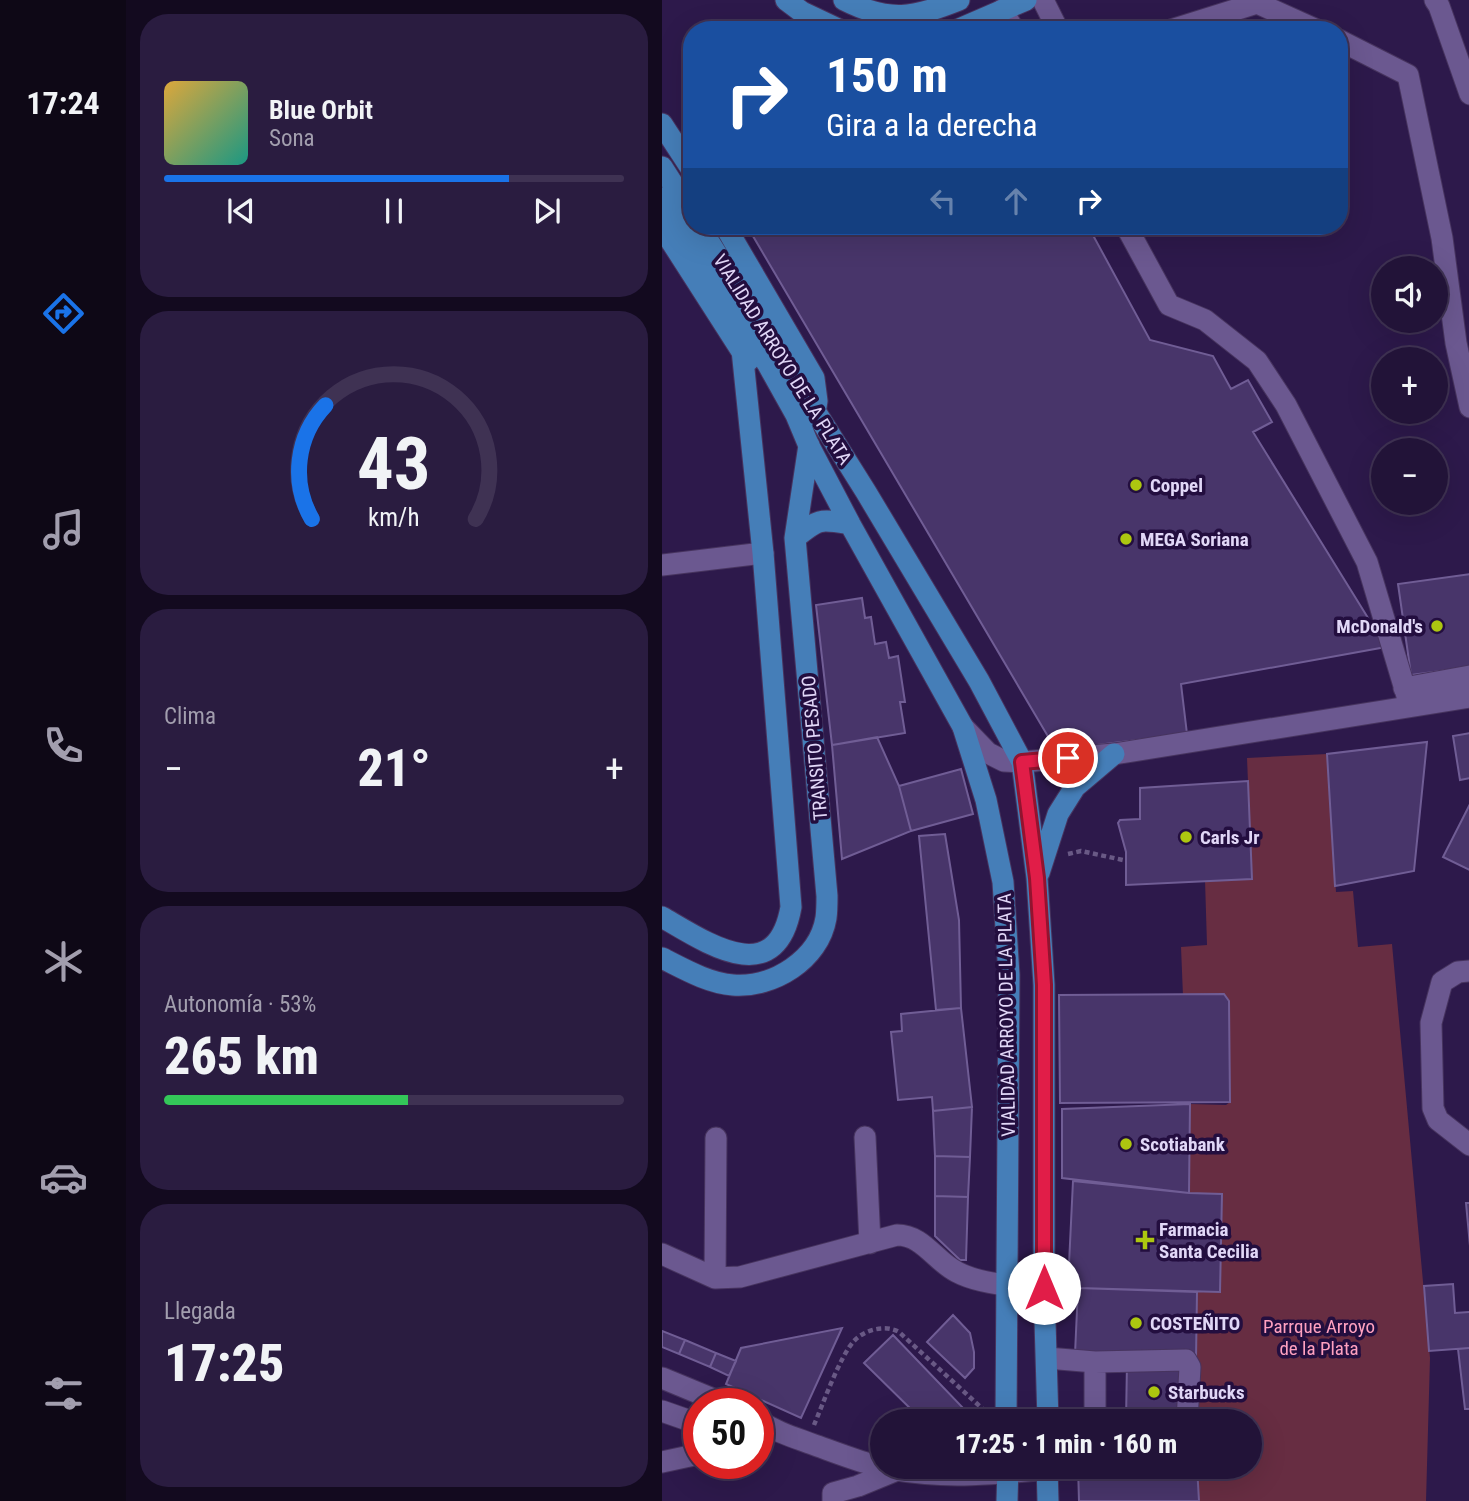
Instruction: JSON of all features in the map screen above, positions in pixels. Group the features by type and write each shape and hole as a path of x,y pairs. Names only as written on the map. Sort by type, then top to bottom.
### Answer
{"main road":[{"path":"786,0 821,21"},
{"path":"844,0 874,13 899,18 933,11 959,0"},
{"path":"972,21 1000,5 1026,0"},
{"path":"662,124 683,156"},
{"path":"662,167 683,200"},
{"path":"662,198 683,231"},
{"name":"VIALIDAD ARROYO DE LA PLATA","path":"662,227 668,244 742,350 780,412 809,445 963,727 986,800 1003,882 1009,975 1006,1409"},
{"path":"686,235 767,363 807,410"},
{"name":"VIALIDAD ARROYO DE LA PLATA","path":"704,235 807,410 866,492 979,681 1022,762"},
{"name":"TRANSITO PESADO","path":"662,958 698,976 731,985 772,980 790,970 807,955 820,936 826,919 827,896 795,538 809,445 807,410 817,401 814,378 730,235"},
{"name":"TRANSITO PESADO","path":"662,917 714,947 742,956 762,952 773,946 788,923 792,907 764,553 742,350"},
{"path":"795,538 812,524 825,519 850,524"},
{"path":"1037,878 1058,814 1069,796 1075,787 1114,754"},
{"path":"1022,762 1037,878 1044,985 1044,1288 1048,1409"},
{"path":"1007,1501 1008,1479"},
{"path":"1047,1479 1048,1501"}],"street":[{"path":"1043,0 1054,21"},
{"path":"1435,0 1469,94"},
{"path":"1200,21 1257,3 1296,21"},
{"path":"1000,5 1009,21"},
{"path":"1348,45 1408,75 1442,238 1456,343 1469,407"},
{"path":"1131,235 1169,305 1205,320 1257,361 1286,405 1367,562 1407,697"},
{"path":"662,565 764,553"},
{"path":"963,727 988,753 1004,761 1022,762 1114,754 1276,730 1407,697 1469,676"},
{"path":"1407,697 1469,697"},
{"path":"1469,971 1458,972 1442,982 1431,1023 1433,1108 1438,1120 1469,1144"},
{"path":"864,1137 870,1242"},
{"path":"714,1278 716,1138"},
{"path":"662,1254 714,1278 740,1277 897,1235 911,1235 957,1272 1008,1286 1044,1288"},
{"path":"1047,1358 1095,1363 1186,1360 1190,1367 1188,1409"},
{"path":"1095,1363 1095,1409"},
{"path":"662,1378 686,1388"},
{"path":"662,1412 683,1419"},
{"path":"774,1433 870,1463"},
{"path":"662,1462 683,1457"},
{"path":"833,1501 833,1493 875,1479"}],"path":[{"path":"1068,854 1081,850 1123,860"},
{"path":"806,1442 851,1345 862,1334 887,1327 899,1332 983,1409"}],"green space":[{"name":"Parrque Arroyo de la Plata","path":"1327,754 1336,892 1353,891 1358,947 1392,944 1430,1358 1426,1501 1199,1501 1198,1479 1262,1479 1262,1409 1196,1409 1197,1292 1220,1292 1222,1194 1189,1193 1190,1104 1226,1105 1230,1102 1229,1001 1224,994 1183,996 1181,947 1207,945 1205,880 1252,878 1247,758"}],"building":[{"name":"MEGA Soriana","path":"752,235 1093,235 1150,340 1213,356 1231,389 1248,380 1272,422 1253,432 1386,647 1181,684 1187,734 1056,750"},
{"name":"McDonald's","path":"1470,574 1470,667 1411,675 1398,584"},
{"path":"862,598 865,618 871,617 875,644 886,642 889,658 898,656 905,702 900,702 905,733 832,745 816,605"},
{"path":"1470,733 1470,778 1460,780 1453,736"},
{"path":"877,737 899,786 911,831 842,859 832,745"},
{"path":"1427,742 1414,871 1335,886 1327,754"},
{"path":"961,769 973,814 911,831 899,786"},
{"name":"Carls Jr","path":"1248,781 1252,879 1126,885 1126,852 1118,823 1120,820 1140,819 1140,788"},
{"path":"1470,804 1470,870 1443,857"},
{"path":"945,834 959,920 961,1008 936,1010 919,836"},
{"path":"1224,994 1229,1001 1230,1102 1060,1103 1059,995"},
{"path":"961,1008 972,1107 933,1111 932,1097 898,1100 891,1032 902,1031 901,1014"},
{"name":"Scotiabank","path":"1190,1104 1189,1193 1062,1178 1062,1109"},
{"path":"972,1107 970,1157 935,1156 933,1111"},
{"path":"935,1156 970,1157 968,1197 935,1196"},
{"name":"Farmacia Santa Cecilia","path":"1073,1181 1222,1194 1220,1292 1078,1288 1068,1285"},
{"path":"935,1196 968,1197 966,1260 960,1260 935,1236"},
{"path":"1466,1203 1470,1203 1470,1246"},
{"path":"1453,1284 1455,1313 1470,1312 1470,1348 1429,1351 1424,1286"},
{"name":"COSTEÑITO","path":"1078,1288 1197,1292 1196,1359 1075,1354"},
{"path":"953,1315 970,1333 974,1352 974,1368 965,1378 927,1342"},
{"path":"842,1328 801,1418 774,1406 774,1388 735,1388 726,1384 741,1348"},
{"path":"662,1331 685,1340 679,1354 662,1347"},
{"path":"893,1335 964,1409 911,1409 864,1363"},
{"path":"685,1340 716,1353 710,1367 679,1354"},
{"path":"1470,1348 1470,1409 1465,1409 1458,1349"},
{"path":"716,1353 736,1361 729,1376 710,1367"},
{"name":"Starbucks","path":"1127,1362 1181,1363 1181,1409 1126,1409"},
{"path":"1078,1479 1198,1479 1199,1501 1079,1501"}],"place":[{"name":"Coppel","path":"1136,485"},
{"name":"MEGA Soriana","path":"1126,539"},
{"name":"McDonald's","path":"1437,626"},
{"name":"Carls Jr","path":"1186,837"},
{"name":"Scotiabank","path":"1126,1144"},
{"name":"Farmacia Santa Cecilia","path":"1145,1240"},
{"name":"COSTEÑITO","path":"1136,1323"},
{"name":"Starbucks","path":"1154,1392"}],"route":[{"path":"1044,1288 1044,985 1037,878 1022,762 1068,758"}]}
